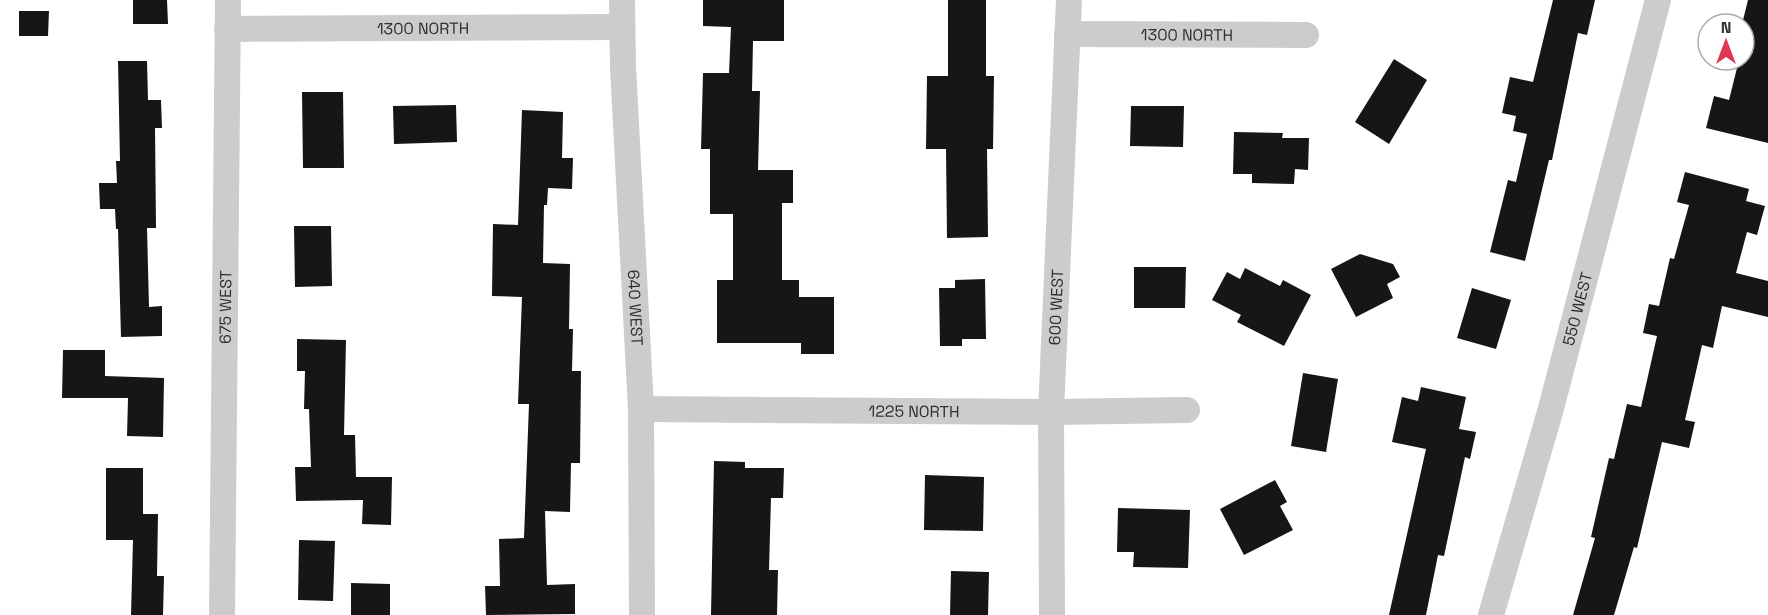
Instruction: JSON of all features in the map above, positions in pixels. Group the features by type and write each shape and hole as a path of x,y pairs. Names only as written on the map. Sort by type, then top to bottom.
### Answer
{"street":[{"name":"675 WEST","path":"222,615 228,0"},
{"name":"640 WEST","path":"622,0 621,27 641,409 642,615"},
{"name":"600 WEST","path":"1052,615 1051,412 1069,0"},
{"name":"550 WEST","path":"1491,615 1550,412 1658,0"},
{"name":"1300 NORTH","path":"227,29 621,27"},
{"name":"1300 NORTH","path":"1067,34 1306,35"},
{"name":"1225 NORTH","path":"641,409 1051,412 1187,410"}],"building":[{"path":"133,0 167,0 168,24 133,24"},
{"path":"703,0 784,0 784,41 753,41 752,91 760,91 758,170 793,170 793,203 782,203 782,280 799,280 799,297 834,297 834,354 801,354 801,343 717,343 717,280 733,280 733,214 710,214 710,149 701,149 703,73 729,73 731,27 703,26"},
{"path":"948,0 986,0 986,76 994,76 993,149 987,149 988,237 947,238 946,149 926,149 927,76 948,76"},
{"path":"1553,0 1595,0 1587,35 1578,33 1552,160 1549,160 1525,261 1490,252 1508,180 1516,182 1527,134 1513,131 1516,116 1502,113 1510,77 1533,82"},
{"path":"1748,0 1768,0 1768,143 1706,128 1714,96 1729,100 1736,72 1756,72 1756,12 1745,12"},
{"path":"19,11 49,11 48,36 19,36"},
{"path":"1394,59 1427,80 1389,144 1355,122"},
{"path":"118,61 147,61 148,100 161,100 162,128 155,128 156,228 147,228 149,307 162,306 162,336 121,337 118,229 116,229 115,209 100,209 99,183 117,183 116,161 120,161"},
{"path":"302,92 343,92 344,168 303,168"},
{"path":"456,105 457,142 394,144 393,106"},
{"path":"1131,106 1184,106 1183,147 1130,146"},
{"path":"522,110 563,112 562,158 573,158 572,189 548,188 547,205 544,205 543,263 570,264 569,329 573,329 572,371 581,371 580,463 571,463 570,512 545,511 547,585 575,584 575,614 486,615 485,586 500,586 499,539 524,538 529,404 518,404 522,297 492,296 493,224 518,225"},
{"path":"1234,132 1283,133 1282,138 1309,138 1308,170 1295,169 1294,184 1252,183 1252,174 1233,174"},
{"path":"1685,172 1749,189 1746,201 1765,206 1757,235 1747,232 1736,273 1768,281 1768,317 1722,306 1713,348 1702,345 1685,420 1695,422 1689,448 1662,442 1637,548 1634,547 1614,615 1573,615 1595,538 1591,537 1609,458 1614,459 1627,404 1641,407 1657,336 1643,333 1649,304 1659,306 1670,258 1674,259 1689,205 1677,202"},
{"path":"294,226 331,226 332,286 295,287"},
{"path":"1360,254 1393,264 1400,277 1387,284 1393,298 1356,317 1331,269"},
{"path":"1134,267 1186,267 1185,308 1134,308"},
{"path":"1245,268 1280,286 1283,280 1311,295 1284,346 1237,322 1241,315 1212,300 1227,272 1240,279"},
{"path":"985,279 986,339 962,339 962,346 940,346 939,288 955,288 955,280"},
{"path":"1472,288 1511,300 1496,349 1457,338"},
{"path":"297,339 346,340 344,435 355,435 356,477 392,477 391,525 362,524 363,500 296,501 295,467 311,467 309,409 304,409 305,371 297,371"},
{"path":"63,350 105,350 105,376 164,378 163,437 127,436 128,398 62,398"},
{"path":"1303,373 1338,379 1326,452 1291,446"},
{"path":"1421,387 1466,397 1459,429 1476,432 1470,459 1465,457 1444,556 1438,555 1426,615 1389,615 1426,449 1392,442 1402,397 1418,401"},
{"path":"714,461 745,462 745,468 784,468 783,498 771,498 769,570 778,570 777,615 711,615"},
{"path":"106,468 143,468 143,514 158,514 157,576 164,576 163,615 131,615 133,540 106,540"},
{"path":"925,475 984,477 983,531 924,530"},
{"path":"1275,480 1287,502 1280,506 1293,530 1244,555 1220,509"},
{"path":"1118,508 1190,510 1188,568 1133,567 1134,552 1117,552"},
{"path":"299,540 335,541 333,601 298,600"},
{"path":"951,571 989,572 988,615 950,615"},
{"path":"351,583 390,584 390,615 351,615"}]}
